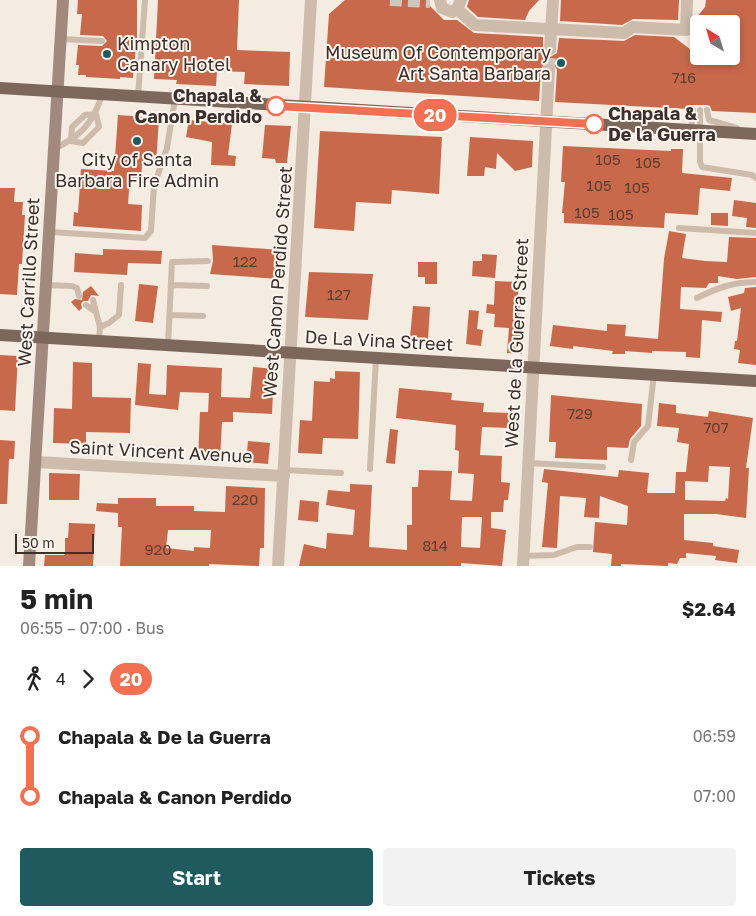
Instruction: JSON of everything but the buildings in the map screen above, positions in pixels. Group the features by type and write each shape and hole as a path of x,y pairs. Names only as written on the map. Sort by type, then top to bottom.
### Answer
{"main road":[{"name":"West Carrillo Street","path":"29,566 63,0"},
{"path":"0,88 755,134"},
{"name":"De La Vina Street","path":"0,335 756,381"}],"street":[{"name":"West Canon Perdido Street","path":"278,566 311,0"},
{"path":"550,50 553,0"},
{"path":"436,1 446,11 459,5 475,24 624,33 633,27 686,30 687,0"},
{"name":"West de la Guerra Street","path":"523,561 549,70"},
{"name":"Saint Vincent Avenue","path":"36,462 284,473"}],"lane":[{"path":"138,97 145,0"},
{"path":"61,39 102,41"},
{"path":"54,149 71,141 90,123 96,114 102,95"},
{"path":"50,232 145,238 151,232 154,186 165,156 175,99"},
{"path":"755,134 709,120 700,110 696,130 702,167 752,175 756,178"},
{"path":"679,228 756,233"},
{"path":"168,345 172,262 208,261"},
{"path":"697,298 723,285 756,282"},
{"path":"46,285 72,286 85,291"},
{"path":"100,327 119,315 121,285"},
{"path":"171,285 207,286"},
{"path":"77,288 79,296"},
{"path":"93,300 100,327 99,341"},
{"path":"86,305 96,312"},
{"path":"170,315 203,316"},
{"path":"370,469 376,358"},
{"path":"631,460 634,442 648,426 654,374"},
{"path":"528,463 602,467"},
{"path":"284,473 341,473"},
{"path":"523,561 554,555 577,547 590,547"}],"tunnel":[{"path":"390,0 430,2"},
{"path":"549,70 550,49"}],"bus line":[{"name":"20","path":"276,106 594,124"}],"place":[{"name":"Kimpton Canary Hotel","path":"107,54"},
{"name":"Museum Of Contemporary Art Santa Barbara","path":"561,63"},
{"name":"Chapala & Canon Perdido","path":"276,106"},
{"name":"Chapala & De la Guerra","path":"594,124"},
{"name":"City of Santa Barbara Fire Admin","path":"137,141"}]}
